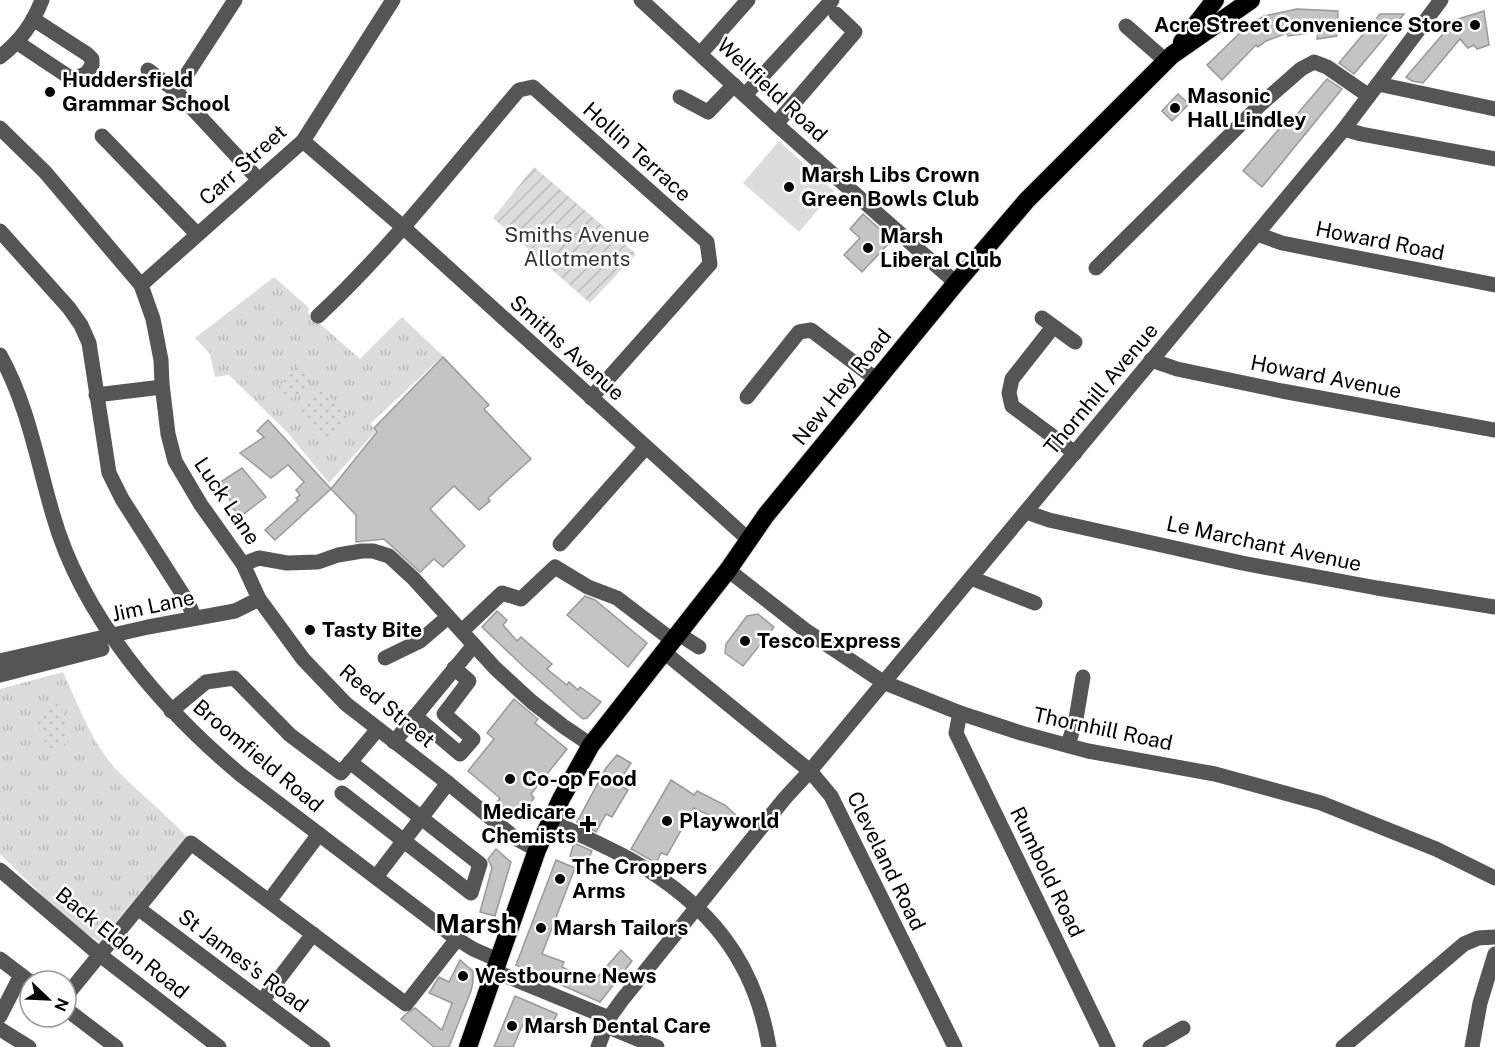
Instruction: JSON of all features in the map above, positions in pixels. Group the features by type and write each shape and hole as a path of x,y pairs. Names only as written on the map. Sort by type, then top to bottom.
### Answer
{"highway":[{"name":"New Hey Road","path":"468,1047 537,850 550,820 591,745 728,570 766,515 956,283 1027,200 1169,58 1215,0"},
{"name":"New Hey Road","path":"1169,58 1251,0"}],"street":[{"path":"0,57 18,43 42,0"},
{"path":"176,91 235,0"},
{"name":"Carr Street","path":"141,285 303,141 393,0"},
{"path":"701,53 748,0"},
{"name":"Thornhill Avenue","path":"598,1047 607,1022 697,907 785,798 810,771 1344,129 1441,0"},
{"name":"Wellfield Road","path":"650,3 776,124 956,283"},
{"path":"680,97 708,112 740,90 834,7 855,32 776,124"},
{"path":"18,43 69,77 87,73 93,65 92,59 87,54 33,19"},
{"path":"1126,26 1169,58"},
{"path":"1096,268 1261,104 1301,69 1314,62 1373,90 1495,109"},
{"path":"148,70 176,91 258,179"},
{"name":"Hollin Terrace","path":"403,227 519,90 532,87 707,242 710,264 591,398"},
{"name":"Luck Lane","path":"0,128 45,172 141,285 153,319 161,360 168,434 175,461 201,505 243,564 259,558 286,563 318,562 338,555 373,551 389,556 440,600 448,617 495,668 532,702 591,745"},
{"path":"1344,129 1495,159"},
{"path":"102,136 197,234"},
{"name":"Smiths Avenue","path":"303,141 403,227 749,540"},
{"path":"318,316 403,227"},
{"path":"0,231 69,308 81,325 88,343 109,473 122,499 187,601 195,618"},
{"name":"Howard Road","path":"1257,234 1282,243 1495,285"},
{"path":"1075,342 1048,322 1012,378 1009,393 1012,406 1075,453"},
{"path":"747,397 799,332 811,330 877,380"},
{"name":"Broomfield Road","path":"0,355 13,378 39,461 53,516 72,565 92,604 143,679 171,711 216,754 457,939 496,965 657,1047"},
{"name":"Howard Avenue","path":"1152,360 1177,369 1282,391 1495,430"},
{"path":"96,395 162,387"},
{"path":"560,544 646,447"},
{"name":"Le Marchant Avenue","path":"1026,512 1049,520 1242,563 1495,607"},
{"name":"Reed Street","path":"243,564 259,599 303,659 346,704 515,838 537,850"},
{"path":"462,631 502,593 520,599 555,567 588,587 616,598 671,642 699,647"},
{"name":"Thornhill Road","path":"728,570 751,597 883,682 960,713 1068,745 1215,774 1321,803 1436,849 1492,875"},
{"path":"971,578 1035,603"},
{"name":"Jim Lane","path":"0,675 54,654 114,636 235,611 259,599"},
{"path":"385,658 420,641 448,617"},
{"name":"Cleveland Road","path":"671,642 810,771 831,796 955,1047"},
{"path":"394,742 474,645"},
{"name":"Jim Lane","path":"0,661 102,649"},
{"path":"431,729 469,681 454,668"},
{"path":"1068,745 1076,719 1083,677"},
{"path":"171,711 206,682 234,678 290,735 346,767 422,818 480,864 471,893 342,793"},
{"name":"Rumbold Road","path":"960,713 956,733 1108,1047"},
{"path":"415,716 460,754 473,739 444,714"},
{"path":"346,767 378,729"},
{"path":"376,878 448,783"},
{"path":"550,820 633,861 674,888 697,907 724,936 748,975 765,1020 769,1047"},
{"path":"269,901 319,834"},
{"path":"78,982 191,843 406,1004 457,939"},
{"name":"Back Eldon Road","path":"0,870 100,955 219,1047"},
{"name":"St James's Road","path":"139,909 322,1047"},
{"path":"262,1001 313,934"},
{"path":"1343,1047 1464,944 1478,938 1495,937"},
{"path":"1472,1047 1480,1004 1495,954"},
{"path":"0,959 18,973"},
{"path":"0,1016 18,990"},
{"path":"78,1018 116,1047"},
{"path":"1150,1047 1183,1028"},
{"path":"0,1029 28,1047"}],"green space":[{"name":"Marsh Libs Crown Green Bowls Club","path":"779,141 834,191 799,232 743,183"},
{"name":"Smiths Avenue Allotments","path":"534,167 636,254 590,303 493,218"},
{"path":"274,277 309,308 308,313 360,359 402,317 443,356 371,423 375,432 329,483 287,432 229,375 215,377 210,354 195,338"},
{"path":"301,365 314,379 293,398 278,391 280,385"},
{"path":"321,387 349,418 327,438 299,408"},
{"path":"63,672 86,723 108,759 187,837 99,942 65,918 0,854 0,689"},
{"path":"56,703 68,720 63,729 69,742 53,751 44,740 34,717"}],"building":[{"path":"1297,9 1338,11 1337,36 1317,39 1318,32 1288,36 1287,33 1266,41 1258,47 1256,45 1222,80 1207,65 1246,27 1264,16"},
{"path":"1484,11 1489,45 1477,49 1474,45 1468,48 1460,39 1423,83 1406,77 1455,20"},
{"path":"1380,14 1404,14 1354,74 1339,63"},
{"path":"1327,79 1342,89 1262,187 1243,171 1285,122 1288,125"},
{"name":"Masonic Hall Lindley","path":"1178,94 1189,104 1172,121 1162,111"},
{"name":"Marsh Liberal Club","path":"863,214 892,240 862,272 844,255 860,238 850,229"},
{"path":"443,357 489,405 484,409 531,459 488,498 490,501 479,510 454,486 430,509 465,546 443,567 434,559 420,572 384,539 356,542 356,515 331,489 377,432 374,428"},
{"path":"268,420 331,489 275,540 265,530 298,500 296,498 300,495 296,490 304,482 288,465 271,478 240,453 264,437 257,431"},
{"path":"242,468 266,497 241,516 231,507 233,505 219,483"},
{"path":"585,596 595,600 647,643 628,667 567,615"},
{"path":"497,611 507,620 503,625 517,641 521,637 552,664 547,669 567,685 569,682 578,690 580,687 601,702 587,718 583,719 576,713 482,627"},
{"name":"Tesco Express","path":"758,614 774,627 743,666 725,653 726,644 747,616"},
{"path":"514,699 538,719 535,723 567,749 531,794 534,798 517,819 497,802 500,798 468,771 494,739 487,733"},
{"path":"617,755 631,763 618,784 628,790 612,817 606,814 596,832 577,822 606,768"},
{"name":"Playworld","path":"671,780 694,795 697,791 725,805 738,817 732,826 694,808 667,855 661,853 656,863 631,849"},
{"path":"574,843 592,851 587,863 570,856"},
{"path":"496,849 511,862 495,916 480,912 492,868 488,859"},
{"path":"556,860 575,868 542,954 564,962 562,967 593,982 621,950 632,961 600,1002 516,965"},
{"path":"460,960 473,971 471,991 449,1047 434,1047 401,1019 415,1008 442,1030 452,1003 429,993 439,977 449,982"},
{"path":"515,996 557,1014 548,1034 523,1024 513,1047 494,1047"}],"place":[{"name":"Acre Street Convenience Store","path":"1475,25"},
{"name":"Huddersfield Grammar School","path":"50,92"},
{"name":"Masonic Hall Lindley","path":"1175,108"},
{"name":"Marsh Libs Crown Green Bowls Club","path":"789,187"},
{"name":"Marsh Liberal Club","path":"868,248"},
{"name":"Tasty Bite","path":"310,630"},
{"name":"Tesco Express","path":"745,641"},
{"name":"Co-op Food","path":"510,779"},
{"name":"Playworld","path":"667,821"},
{"name":"Medicare Chemists","path":"588,824"},
{"name":"The Croppers Arms","path":"560,879"},
{"name":"Marsh Tailors","path":"541,928"},
{"name":"Westbourne News","path":"463,976"},
{"name":"Marsh Dental Care","path":"512,1026"}],"district":[{"name":"Marsh","path":"476,924"}]}
